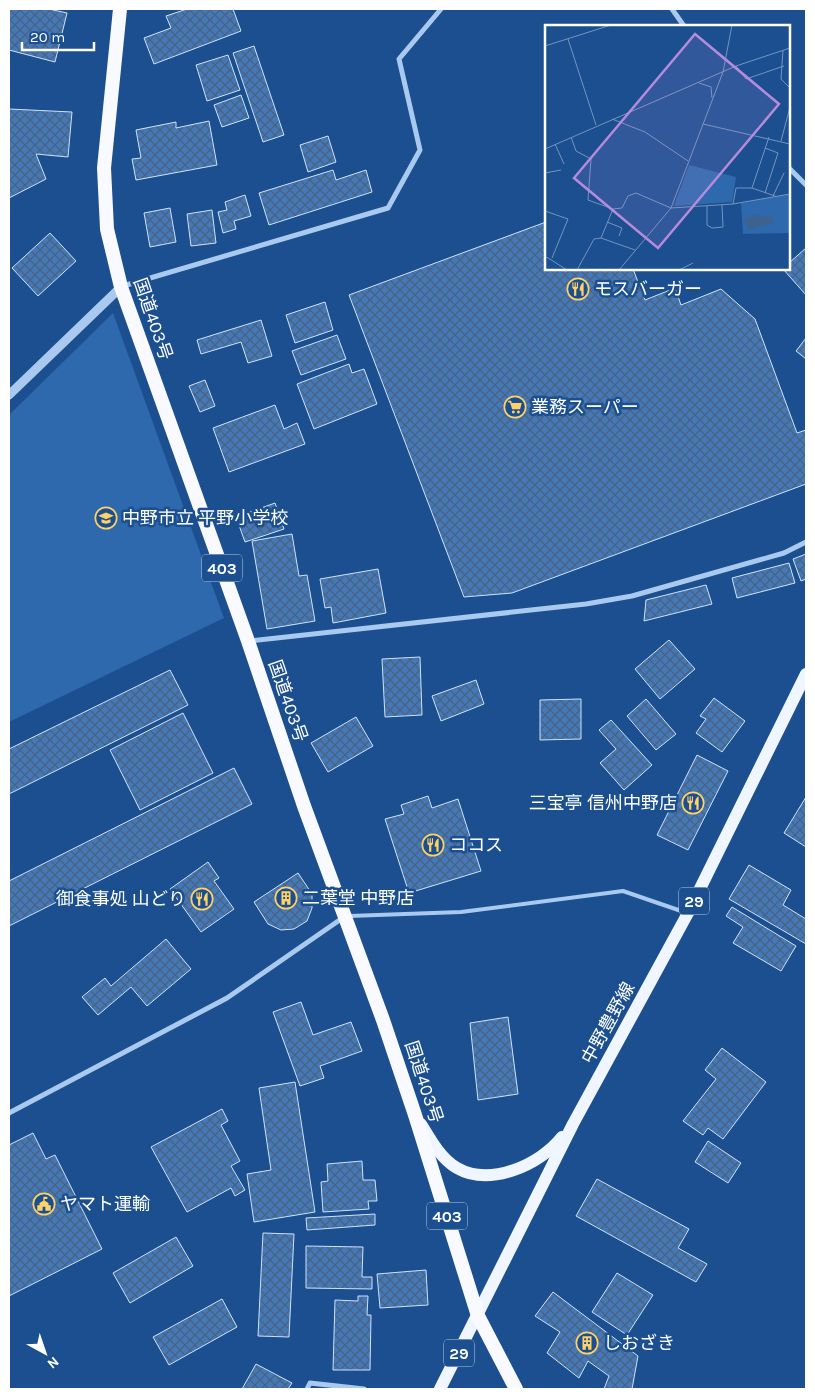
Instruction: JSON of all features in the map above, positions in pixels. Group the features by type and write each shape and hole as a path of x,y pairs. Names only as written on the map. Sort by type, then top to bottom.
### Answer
{"highway":[{"name":"国道403号","path":"120,9 104,168 108,229 121,287 248,641 304,806 383,1020 478,1316 516,1389"}],"main road":[{"name":"中野豊野線","path":"440,1389 573,1124 688,913 806,674"},
{"path":"415,1115 444,1157 456,1167 468,1173 483,1175 499,1174 522,1166 556,1145 573,1124"}],"street":[{"path":"9,395 121,287 388,208 420,150 399,59 441,9"},
{"path":"672,9 683,25"},
{"path":"790,169 806,184"},
{"path":"248,641 586,604 632,596 784,552 806,542"},
{"path":"9,1113 227,998 344,917"},
{"path":"307,1389 310,1383 364,1389"}],"lane":[{"path":"344,917 461,912 623,891 688,913"}],"shaded area":[{"path":"113,313 224,618 9,722 9,415"}],"building":[{"path":"9,9 49,9 67,13 55,62 9,50"},
{"path":"187,9 233,9 241,31 154,64 144,38 171,28 166,16"},
{"path":"254,46 284,135 263,142 233,53"},
{"path":"228,55 240,90 207,101 196,65"},
{"path":"241,95 249,118 222,127 214,105"},
{"path":"9,109 72,112 68,157 36,154 46,179 9,198"},
{"path":"209,121 217,165 136,180 132,159 141,158 136,130 176,122 176,128"},
{"path":"328,136 336,162 308,172 300,145"},
{"path":"333,170 336,180 366,170 372,192 269,225 259,193"},
{"path":"245,195 251,216 234,221 236,229 223,233 218,212 227,210 225,202"},
{"path":"170,208 176,242 150,247 144,213"},
{"path":"212,210 216,243 191,246 187,214"},
{"path":"545,222 545,270 633,270 645,300 675,288 681,305 721,289 755,319 797,433 806,430 806,484 512,593 464,597 349,295"},
{"path":"50,233 76,261 38,296 12,268"},
{"path":"806,248 806,295 784,270 790,270 790,262"},
{"path":"325,302 333,330 295,343 286,315"},
{"path":"261,320 272,356 248,363 241,342 201,354 197,340"},
{"path":"337,335 346,359 301,375 292,351"},
{"path":"806,338 806,359 796,351"},
{"path":"349,364 352,373 364,369 377,404 314,429 297,384"},
{"path":"205,380 215,406 200,412 189,386"},
{"path":"275,405 284,429 297,423 305,444 229,472 213,428"},
{"path":"275,503 284,529 245,542 236,517"},
{"path":"292,534 299,576 307,575 315,621 267,629 252,541"},
{"path":"806,554 806,579 801,581 793,559"},
{"path":"789,563 795,583 737,598 732,578"},
{"path":"378,569 386,613 333,623 331,607 325,608 320,579"},
{"path":"706,585 712,604 644,621 646,600"},
{"path":"669,640 695,669 660,699 635,669"},
{"path":"420,657 422,715 385,717 382,659"},
{"path":"170,670 188,705 9,794 9,749"},
{"path":"476,680 484,704 441,721 432,696"},
{"path":"714,698 745,721 722,752 696,733 706,719 700,716"},
{"path":"581,699 581,739 540,740 540,700"},
{"path":"646,699 676,734 656,750 627,716"},
{"path":"183,713 213,773 140,810 110,750"},
{"path":"356,717 373,746 328,772 311,743"},
{"path":"611,720 652,765 624,790 600,763 616,749 599,730"},
{"name":"三宝亭 信州中野店","path":"697,755 728,771 688,850 657,835"},
{"path":"234,768 252,804 9,926 9,881"},
{"name":"ココス","path":"428,796 432,808 458,799 481,871 409,893 385,819 404,814 401,805"},
{"path":"806,797 806,847 784,833"},
{"name":"御食事処 山どり","path":"208,862 219,878 214,881 234,909 201,932 170,889"},
{"path":"749,865 791,890 783,905 806,919 806,944 729,899"},
{"name":"二葉堂 中野店","path":"298,873 312,894 312,908 307,921 294,929 281,930 268,924 254,902"},
{"path":"732,907 796,946 781,971 733,943 743,927 726,916"},
{"path":"166,939 191,969 147,1006 131,987 98,1015 82,997 105,978 111,986"},
{"path":"301,1002 313,1035 351,1022 362,1051 320,1066 324,1078 300,1086 273,1012"},
{"path":"508,1017 518,1094 478,1100 470,1023"},
{"path":"722,1048 766,1082 723,1139 708,1128 703,1135 683,1121 716,1079 705,1070"},
{"path":"295,1082 315,1212 254,1222 247,1174 271,1170 259,1088"},
{"path":"222,1109 228,1121 221,1125 240,1161 231,1166 245,1190 235,1196 231,1188 187,1212 151,1147"},
{"name":"ヤマト運輸","path":"33,1133 46,1159 55,1155 102,1249 9,1296 9,1145"},
{"path":"708,1141 741,1163 728,1183 695,1162"},
{"path":"362,1161 363,1180 375,1180 377,1201 368,1201 369,1209 323,1212 321,1182 328,1181 327,1164"},
{"path":"597,1179 689,1229 678,1248 707,1264 696,1282 576,1216"},
{"path":"375,1214 375,1225 307,1230 306,1218"},
{"path":"263,1233 294,1234 289,1337 258,1336"},
{"path":"176,1237 193,1266 130,1303 113,1273"},
{"path":"306,1246 363,1247 362,1277 372,1277 372,1289 306,1288"},
{"path":"426,1270 428,1305 380,1308 377,1274"},
{"path":"617,1273 653,1295 627,1335 592,1312"},
{"name":"しおざき","path":"553,1292 638,1356 632,1389 604,1389 609,1376 588,1361 579,1378 547,1353 560,1332 535,1316"},
{"path":"358,1296 368,1296 367,1315 371,1315 370,1370 333,1370 335,1300 358,1301"},
{"path":"222,1299 237,1327 169,1365 153,1337"},
{"path":"256,1364 292,1383 288,1389 242,1389"}],"place":[{"name":"モスバーガー","path":"578,289"},
{"name":"業務スーパー","path":"515,407"},
{"name":"中野市立 平野小学校","path":"106,518"},
{"name":"三宝亭 信州中野店","path":"693,803"},
{"name":"ココス","path":"433,845"},
{"name":"二葉堂 中野店","path":"286,898"},
{"name":"御食事処 山どり","path":"202,899"},
{"name":"ヤマト運輸","path":"44,1204"},
{"name":"しおざき","path":"587,1343"}]}
